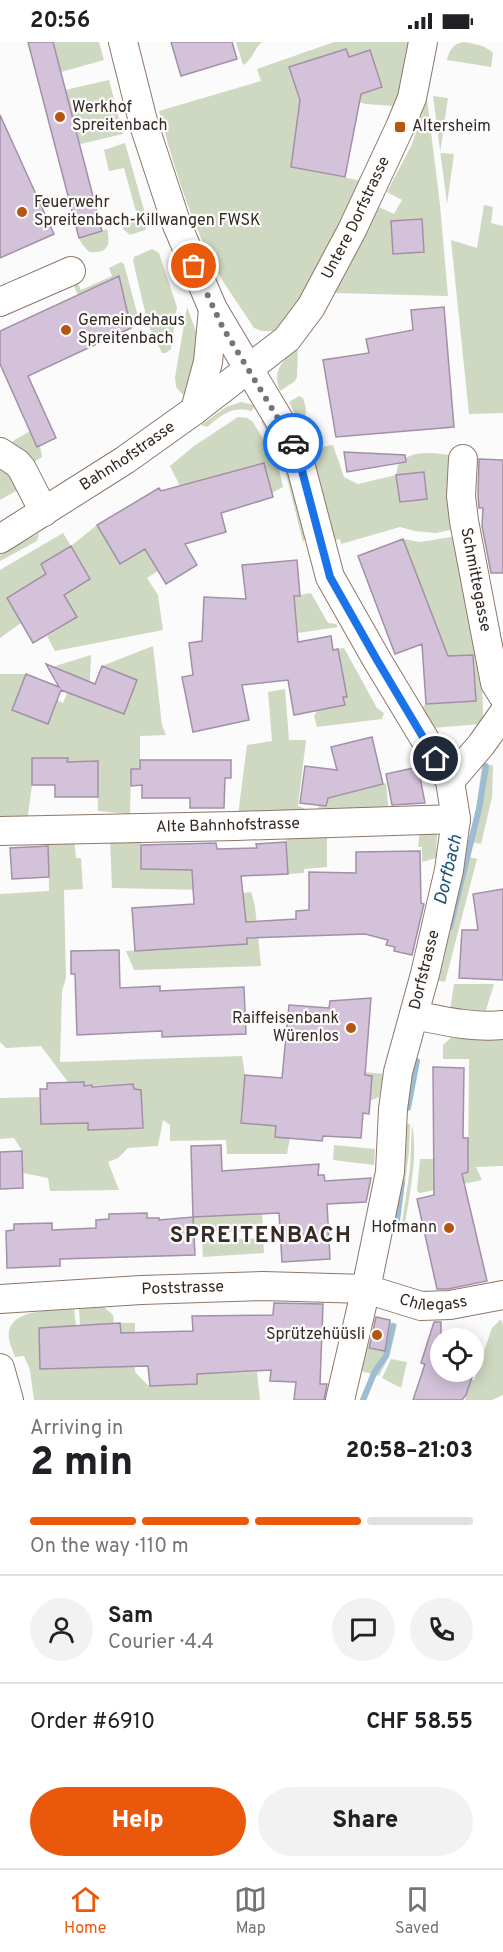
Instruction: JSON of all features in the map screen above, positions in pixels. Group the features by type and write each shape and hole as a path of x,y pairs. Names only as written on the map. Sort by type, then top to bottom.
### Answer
{"street":[{"name":"Dorfstrasse","path":"123,42 144,124 177,225 213,309 296,448 330,577 450,781 456,819 449,870 398,1072 393,1109 390,1172 340,1400"},
{"name":"Untere Dorfstrasse","path":"249,369 287,339 311,307 352,230 412,98 425,85 423,42"},
{"path":"0,302 71,271"},
{"path":"195,410 208,362 213,309"},
{"name":"Bahnhofstrasse","path":"0,539 125,460 249,369"},
{"path":"0,452 22,469 44,512"},
{"name":"Schmittegasse","path":"463,459 461,496 464,522 495,683 503,696"},
{"path":"450,781 481,745 503,714"},
{"name":"Alte Bahnhofstrasse","path":"0,831 456,819"},
{"path":"414,1015 450,1023 503,1025"},
{"name":"Poststrasse","path":"0,1299 141,1290 263,1286 366,1289"},
{"name":"Chilegass","path":"366,1289 421,1306 450,1305 503,1295"},
{"path":"0,1368 9,1400"}],"green space":[{"path":"53,42 99,42 104,60 61,72"},
{"path":"236,42 262,42 243,65"},
{"path":"334,42 411,42 395,106 366,104 348,99 382,87 349,57 346,49 289,67 300,100 291,167 362,181 306,288 287,318 274,331 262,331 254,328 223,281 205,247 182,190 159,111 261,81 257,69"},
{"path":"464,42 490,50 493,53 491,67 447,60 452,48"},
{"path":"109,80 123,134 80,144 65,90"},
{"path":"433,96 448,98 440,152"},
{"path":"427,99 448,296 335,293 379,207 394,214 402,200 387,192 412,144"},
{"path":"125,143 148,224 145,230 130,235 123,229 122,223 138,219 124,168 109,171 104,150"},
{"path":"440,153 454,154 447,204"},
{"path":"484,205 493,207 491,223 503,226 503,413 469,414 451,240 477,248"},
{"path":"107,229 108,244 100,252 89,252 79,238"},
{"path":"152,249 159,253 177,307 171,349 166,353 162,353 148,324 133,261 134,257"},
{"path":"121,262 124,264 140,324 131,328 119,276 78,295 73,284 77,282 81,290 112,276 109,268"},
{"path":"187,307 201,345 186,393 183,395 176,387 175,377"},
{"path":"298,346 297,377 295,381 280,391 277,377 280,366"},
{"path":"299,396 303,398 306,412 299,422 289,402"},
{"path":"241,402 253,405 254,408 251,411 232,411 222,415 207,427 201,425 226,407"},
{"path":"238,417 247,418 253,422 278,465 283,487 272,493 264,463 180,486 170,466 194,446"},
{"path":"263,418 278,436 306,537 303,542 283,462 261,421"},
{"path":"30,431 37,447 40,446 42,457 34,462 8,444"},
{"path":"333,445 344,477 358,484 396,475 398,465 402,460 414,454 449,455 456,467 460,528 436,533 400,527 341,544 340,539 331,541 310,449"},
{"path":"0,467 16,483 16,491 0,500"},
{"path":"97,525 120,564 182,527 187,553 147,578 158,595 163,630 55,651 47,636 77,617 64,595 90,579 71,546"},
{"path":"39,533 37,541 0,561 0,555"},
{"path":"63,533 71,546 41,564 46,574 7,598 21,623 0,638 0,570"},
{"path":"457,536 482,672 483,718 481,724 432,728 421,709 426,704 476,701 474,655 423,658 421,644 440,637 403,539 420,542"},
{"path":"311,593 328,623 336,624 338,627 298,633 294,596"},
{"path":"153,646 162,725 166,735 140,736 140,769 131,769 130,814 98,811 97,761 67,762 67,758 32,758 32,785 27,822 0,819 0,674 26,674 12,710 48,724 57,700 63,703 74,676 52,667 91,655 89,701 124,714 137,680 102,666"},
{"path":"344,648 377,708 384,713 382,719 317,727 314,716 317,711 345,705 343,697 347,696 338,649"},
{"path":"285,689 289,740 306,740 298,806 306,809 306,815 238,815 247,745 272,741 268,692"},
{"path":"493,765 492,797 481,844 468,841 476,810 482,766"},
{"path":"386,783 389,813 318,815 319,805 326,806 328,795 347,793"},
{"path":"420,830 434,832 437,835 436,858 422,862 422,847 418,847"},
{"path":"288,833 327,833 327,867 304,869 304,873 288,874 286,842"},
{"path":"110,837 136,837 141,843 142,869 192,870 204,890 112,888"},
{"path":"74,838 76,858 81,858 83,889 64,890 66,978 62,991 60,1062 242,1056 245,1075 241,1123 276,1126 275,1137 290,1138 287,1154 227,1154 226,1140 170,1141 170,1125 163,1120 158,1146 128,1148 118,1158 108,1162 119,1190 50,1191 48,1178 23,1173 22,1151 14,1138 0,1139 0,1098 40,1097 41,1124 88,1123 89,1130 143,1128 141,1090 134,1089 133,1084 84,1086 83,1082 68,1082 41,1046 6,1048 0,1042 0,894 49,891 48,839"},
{"path":"465,856 477,859 445,982 433,979"},
{"path":"251,892 255,906 261,966 134,970 126,951 247,944 243,893"},
{"path":"454,984 494,984 485,1013 450,1011"},
{"path":"503,1032 503,1166 476,1167 482,1180 420,1193 417,1191 420,1159 434,1159 468,1168 469,1059 443,1059 443,1045 454,1035"},
{"path":"316,1067 383,1074 379,1097 370,1101 371,1076 315,1072"},
{"path":"402,1124 410,1124 409,1152 400,1220 393,1220"},
{"path":"412,1124 413,1174 405,1223 402,1223 410,1169"},
{"path":"334,1145 375,1149 374,1165 333,1160"},
{"path":"262,1214 263,1230 193,1234 193,1217"},
{"path":"263,1238 264,1253 203,1257 202,1241"},
{"path":"104,1307 113,1315 114,1324 80,1325 79,1309"},
{"path":"74,1309 76,1326 39,1328 40,1369 122,1366 120,1323 135,1323 135,1372 149,1386 197,1384 197,1374 257,1372 260,1400 34,1400 30,1370 24,1356 15,1357 9,1339 10,1329 15,1321 32,1313"},
{"path":"501,1319 503,1325 503,1395 492,1400 465,1400 470,1382 484,1382 484,1351 492,1328"},
{"path":"390,1322 397,1324 390,1354 379,1376 358,1370 363,1347 384,1351"},
{"path":"391,1359 407,1362 401,1388 382,1378"}],"building":[{"name":"Werkhof Spreitenbach","path":"28,42 53,42 102,231 79,238"},
{"path":"171,42 232,42 237,59 181,76"},
{"path":"346,49 349,57 370,50 382,87 361,94 345,177 291,167 300,100 289,67"},
{"name":"Feuerwehr Spreitenbach-Killwangen FWSK","path":"0,115 54,234 0,258"},
{"path":"422,219 424,252 393,254 391,221"},
{"name":"Gemeindehaus Spreitenbach","path":"119,276 131,328 28,376 56,438 37,447 0,364 0,331"},
{"path":"444,307 454,427 336,437 323,360 369,353 366,339 413,330 411,310"},
{"path":"344,452 405,455 406,462 347,472"},
{"path":"479,459 503,460 503,573 491,573 482,526 483,508 479,508"},
{"path":"264,463 273,497 221,513 226,532 185,544 197,565 166,584 145,549 120,564 97,525 159,488 161,491"},
{"path":"424,472 427,499 400,502 396,475"},
{"path":"403,539 448,656 473,655 476,701 426,704 422,644 395,654 358,556"},
{"path":"71,546 90,579 64,595 77,617 33,643 7,598 46,574 41,564"},
{"path":"297,560 300,596 294,596 298,642 331,636 333,650 338,649 347,697 343,697 345,705 294,715 288,680 242,685 249,720 193,732 182,677 193,675 189,643 202,641 204,597 246,599 242,565"},
{"path":"46,664 95,684 102,666 137,680 124,714 61,690 48,724 12,710 26,674 59,687"},
{"path":"372,737 383,784 328,798 326,806 300,803 305,766 337,770 331,747"},
{"path":"32,758 68,758 67,762 98,761 98,797 55,797 55,785 32,785"},
{"path":"140,760 231,760 231,778 225,778 224,808 190,808 190,798 142,798 142,785 131,786 131,769 140,769"},
{"path":"418,767 425,803 392,805 386,774"},
{"path":"286,842 288,874 241,876 246,922 296,919 296,911 309,910 309,872 356,873 356,852 420,851 421,903 424,904 412,955 394,951 395,947 386,945 388,940 365,934 247,938 247,944 135,951 132,908 194,904 192,870 141,869 141,845 216,843 217,849 257,848 256,844"},
{"path":"48,846 49,877 12,879 10,848"},
{"path":"503,889 503,980 459,978 462,930 478,930 473,894"},
{"path":"119,950 120,988 160,986 160,991 244,987 246,1034 162,1037 162,1031 77,1035 75,974 71,974 71,951"},
{"path":"371,998 365,1075 372,1076 369,1114 363,1113 361,1138 323,1136 322,1141 275,1137 276,1126 241,1123 245,1075 282,1078 289,1005 329,1008 330,1001"},
{"path":"433,1067 464,1068 463,1138 468,1138 468,1172 462,1174 487,1281 448,1289 437,1289 417,1199 434,1195"},
{"path":"84,1082 84,1086 92,1085 92,1087 133,1084 134,1089 141,1090 143,1128 88,1130 88,1123 41,1124 40,1089 47,1089 47,1083"},
{"path":"221,1145 222,1171 319,1164 318,1175 324,1175 325,1181 371,1178 366,1202 327,1204 330,1259 282,1262 279,1213 193,1217 191,1146"},
{"path":"22,1151 23,1188 0,1189 0,1152"},
{"path":"147,1213 147,1218 159,1218 159,1220 193,1217 195,1255 60,1259 60,1266 7,1268 6,1231 14,1230 14,1224 52,1223 52,1230 96,1228 96,1220 109,1219 109,1214"},
{"path":"274,1303 323,1304 320,1384 327,1384 324,1400 294,1400 296,1382 270,1381 271,1370 197,1374 197,1384 150,1386 148,1366 40,1369 39,1328 120,1323 121,1333 193,1331 192,1316 273,1315"},
{"name":"Sprützehüüsli","path":"376,1317 390,1320 385,1351 369,1348"},
{"path":"434,1322 441,1322 441,1328 432,1328"},
{"path":"430,1335 430,1382 470,1382 462,1400 413,1400 425,1364 421,1363"}],"waterway":[{"name":"Dorfbach","path":"450,927 479,809 486,766"},
{"name":"Dorfbach","path":"408,1108 417,1061"},
{"name":"Dorfbach","path":"397,1220 402,1182"},
{"name":"Dorfbach","path":"363,1400 375,1371 386,1356 393,1326"}],"way so far":[{"path":"194,266 223,328 293,443"}],"place":[{"name":"Werkhof Spreitenbach","path":"60,117"},
{"name":"Altersheim","path":"400,127"},
{"name":"Feuerwehr Spreitenbach-Killwangen FWSK","path":"22,212"},
{"name":"Gemeindehaus Spreitenbach","path":"66,330"},
{"name":"Raiffeisenbank Würenlos","path":"351,1028"},
{"name":"Hofmann","path":"449,1228"},
{"name":"Sprützehüüsli","path":"377,1335"}],"district":[{"name":"SPREITENBACH","path":"261,1236"}],"route":[{"path":"293,443 330,577 436,759"}]}
